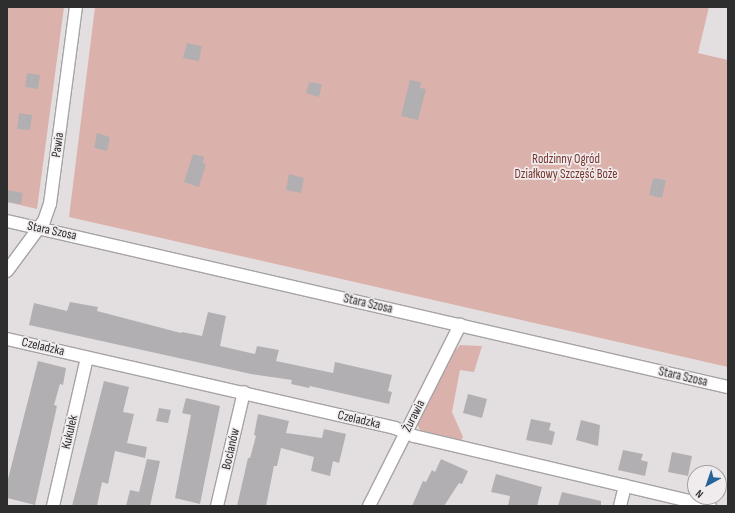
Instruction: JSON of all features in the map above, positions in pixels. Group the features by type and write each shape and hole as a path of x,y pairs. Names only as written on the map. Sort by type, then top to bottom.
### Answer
{"street":[{"name":"Pawia","path":"7,271 38,228 50,204 76,7"},
{"name":"Stara Szosa","path":"7,221 728,387"},
{"name":"Żurawia","path":"369,506 460,325"},
{"name":"Czeladzka","path":"7,339 244,392 406,433 710,506"},
{"name":"Kukułek","path":"53,506 87,358"},
{"name":"Bocianów","path":"217,506 244,392"},
{"path":"620,506 625,486"}],"green space":[{"path":"7,7 64,7 37,209 7,202"},
{"name":"Rodzinny Ogród Działkowy Szczęść Boże","path":"95,7 709,7 698,53 728,60 728,367 69,217"},
{"path":"460,345 482,346 474,372 460,370 452,412 463,437 461,441 420,430 417,424 454,352"}],"building":[{"path":"187,43 202,46 199,61 183,58"},
{"path":"27,73 40,75 38,89 25,87"},
{"path":"410,80 421,82 420,88 426,89 418,120 401,116"},
{"path":"309,82 322,84 319,97 306,93"},
{"path":"19,113 32,115 30,130 17,129"},
{"path":"97,133 110,137 107,151 94,148"},
{"path":"193,154 204,157 203,163 206,164 199,187 184,182"},
{"path":"289,174 304,178 301,193 286,190"},
{"path":"653,178 666,180 662,198 649,195"},
{"path":"7,190 23,193 21,204 7,202"},
{"path":"70,302 98,307 97,311 181,333 202,336 208,312 226,316 220,346 255,354 257,346 279,350 276,361 333,373 335,362 392,375 388,391 392,392 389,404 310,386 309,388 291,384 292,380 251,374 29,325 34,303 67,311"},
{"path":"38,361 66,368 63,385 60,384 54,405 57,406 35,505 7,498 7,483"},
{"path":"104,381 129,387 123,412 134,414 127,443 147,447 145,458 115,451 108,484 102,482 97,506 72,506"},
{"path":"468,394 487,399 482,418 463,413"},
{"path":"186,398 220,406 200,504 175,498 191,415 182,413"},
{"path":"159,408 171,410 168,423 156,421"},
{"path":"258,414 289,421 286,433 322,438 324,429 346,434 339,463 333,461 330,476 311,471 314,457 281,448 277,466 274,466 266,506 237,506 248,458 250,458 256,436 254,435"},
{"path":"531,419 551,423 549,430 555,432 552,445 526,440"},
{"path":"581,420 600,425 598,446 576,440"},
{"path":"623,450 643,454 641,460 648,462 645,476 618,470"},
{"path":"672,452 692,456 690,465 687,465 687,476 668,472"},
{"path":"147,459 160,461 150,506 126,506 130,490 139,492"},
{"path":"441,459 468,471 462,484 459,483 444,506 412,506 423,481 426,482 432,470 435,472"},
{"path":"496,474 542,487 537,506 508,506 510,496 491,492"},
{"path":"562,492 601,501 601,506 558,506"}]}
